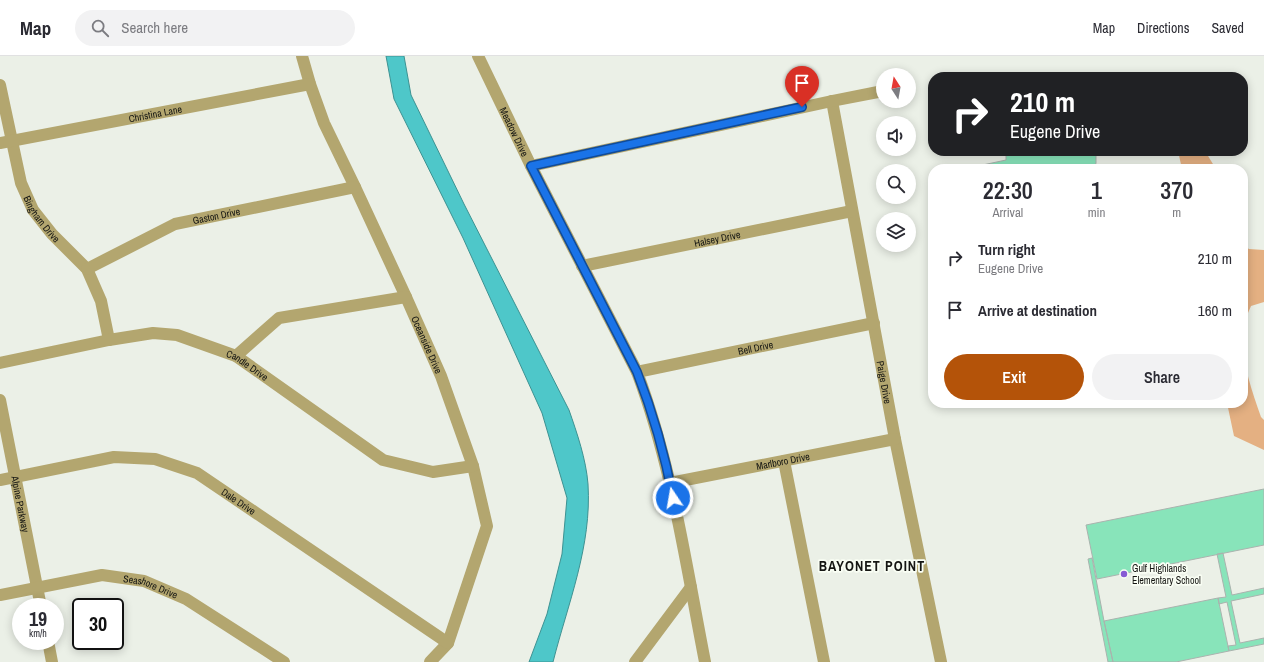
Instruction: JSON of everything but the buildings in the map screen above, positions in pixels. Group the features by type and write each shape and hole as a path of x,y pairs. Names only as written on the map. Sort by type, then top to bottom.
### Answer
{"street":[{"name":"Oceanside Drive","path":"302,56 324,123 406,297 441,376 473,466 488,526 448,643"},
{"name":"Meadow Drive","path":"478,56 531,166 637,372 650,405 670,483 705,662"},
{"name":"Christina Lane","path":"6,142 310,84"},
{"name":"Bingham Drive","path":"0,85 6,142 21,183 33,210 52,234 87,269 101,301 109,340"},
{"path":"531,166 876,92"},
{"name":"Paige Drive","path":"832,101 895,439 941,662"},
{"name":"Gaston Drive","path":"87,269 175,224 355,187"},
{"name":"Halsey Drive","path":"582,266 852,211"},
{"path":"236,356 279,318 406,297"},
{"name":"Bell Drive","path":"637,372 874,323"},
{"name":"Candle Drive","path":"0,363 109,340 153,333 177,335 236,356 383,460 433,472 473,466"},
{"name":"Alpine Parkway","path":"0,400 39,598"},
{"name":"Marlboro Drive","path":"670,483 895,439"},
{"name":"Dale Drive","path":"0,480 114,457 154,459 197,473 448,643"},
{"path":"784,461 824,662"},
{"name":"Seashore Drive","path":"0,595 102,575 144,581 186,599 284,662"},
{"path":"635,662 691,587"},
{"path":"430,662 448,643"},
{"path":"50,650 52,662"}],"shaded area":[{"path":"1179,156 1208,156 1213,164 1181,164"},
{"path":"1248,248 1264,250 1264,302 1251,306 1248,314"},
{"path":"1248,376 1261,417 1264,420 1264,450 1234,436 1228,408 1248,408"}],"water":[{"path":"386,56 404,56 411,95 464,204 569,410 581,446 588,484 586,530 578,574 553,662 529,662 547,614 562,554 567,498 542,413 463,238 394,99"}],"place":[{"name":"Gulf Highlands Elementary School","path":"1124,574"}],"district":[{"name":"BAYONET POINT","path":"872,566"}],"route":[{"path":"673,498 650,405 637,372 531,166 802,107"}]}
